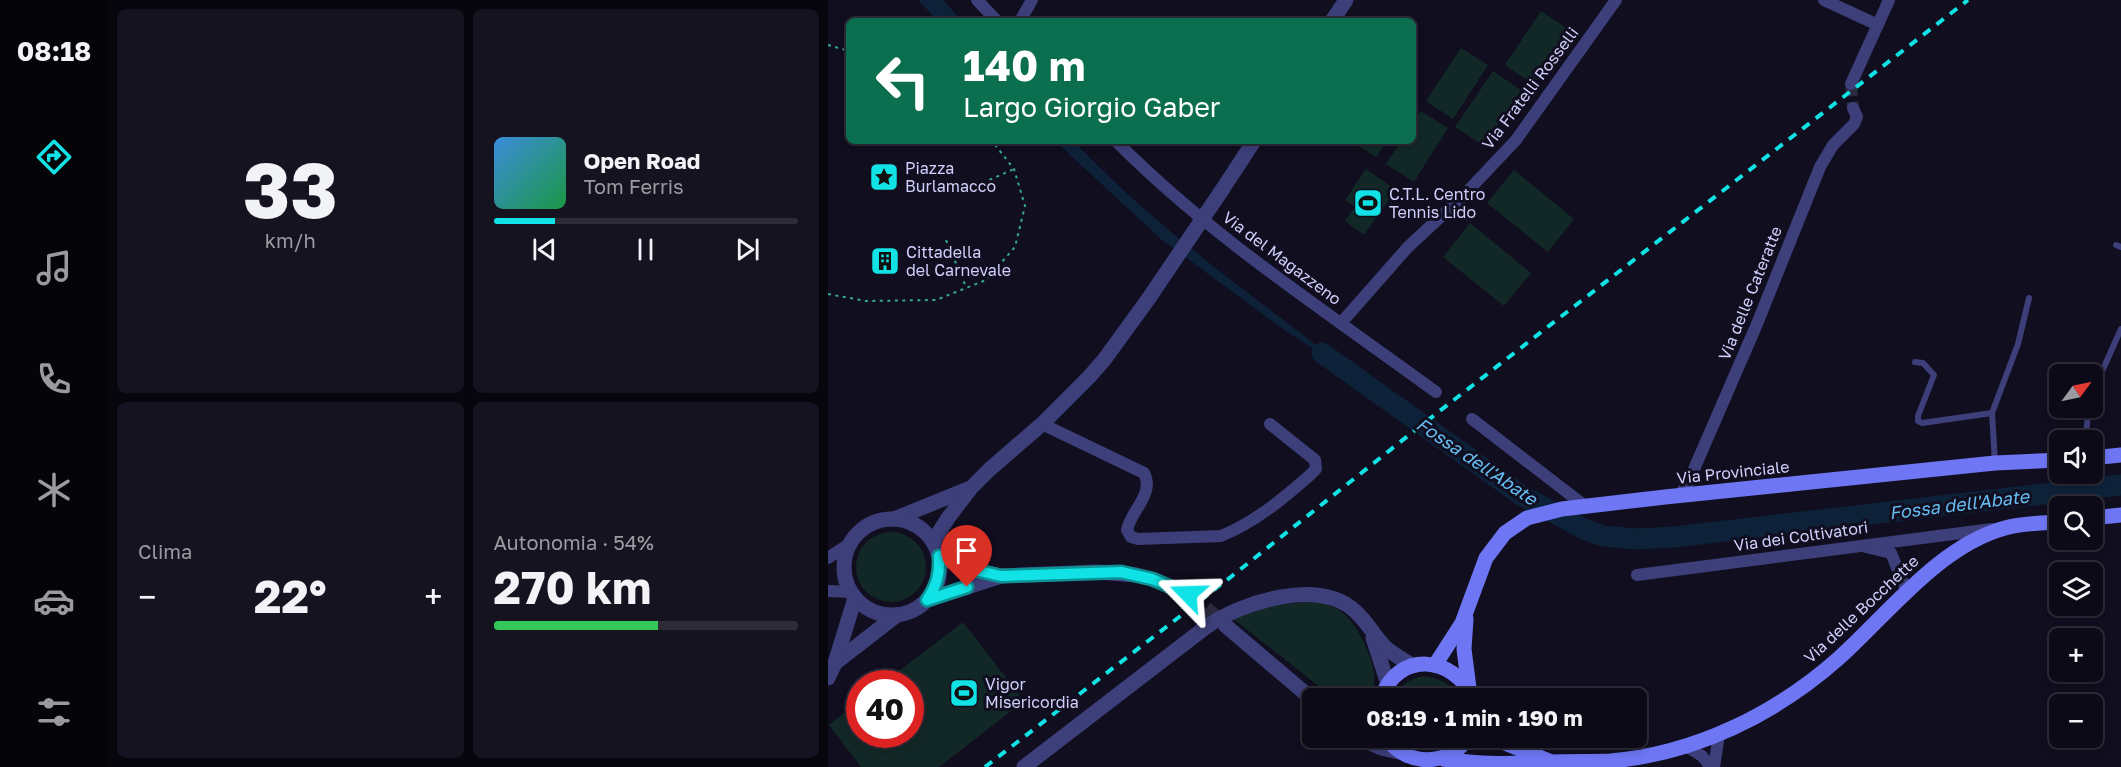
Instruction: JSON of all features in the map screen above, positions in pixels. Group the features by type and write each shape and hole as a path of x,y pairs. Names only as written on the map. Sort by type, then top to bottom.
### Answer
{"main road":[{"path":"2103,456 2121,454"},
{"name":"Via Provinciale","path":"1435,665 1449,646 1467,613 1486,558 1505,533 1527,518 1585,506 1995,463 2049,461"},
{"path":"2103,517 2121,515"},
{"name":"Via delle Bocchette","path":"1398,752 1420,760 1443,759 1466,763 1610,761 1661,753 1719,735 1747,721 1797,690 1837,659 1936,565 1952,554 1968,544 2006,528 2049,523"},
{"name":"Via Provinciale","path":"1467,613 1464,649 1470,688"},
{"path":"1386,688 1395,676 1413,666 1435,665 1454,673 1467,688"},
{"path":"1395,748 1398,752"},
{"path":"1443,759 1459,748"},
{"name":"Via delle Bocchette","path":"1516,748 1551,762"}],"street":[{"path":"977,0 994,18"},
{"path":"1022,18 1032,0"},
{"path":"1334,18 1346,0"},
{"name":"Via Fratelli Rosselli","path":"1341,323 1408,247 1465,194 1516,140 1616,0"},
{"path":"1824,0 1878,25"},
{"path":"1851,84 1889,0"},
{"name":"Via delle Cateratte","path":"1679,496 1689,483 1748,345 1815,177 1833,145 1854,124 1857,117 1853,108"},
{"name":"Via del Magazzeno","path":"1119,144 1144,169 1241,250 1436,392"},
{"path":"927,600 936,587 940,572 936,549 948,518 971,488 1042,424 1104,360 1252,144"},
{"path":"1472,419 1585,506"},
{"path":"1042,424 1144,473 1148,480 1147,490 1128,523 1127,530 1131,537 1138,539 1221,536 1232,532 1266,510 1310,476 1316,469 1315,460 1270,424"},
{"path":"894,519 971,488"},
{"path":"828,558 849,544 867,525 878,520 894,519 910,522 923,530 936,549 966,568 1001,576 1121,572 1152,579 1188,594"},
{"name":"Via dei Coltivatori","path":"1637,575 1856,545 2006,528"},
{"path":"828,678 835,663 853,595 844,573 849,544"},
{"path":"1856,545 1891,553 1907,592"},
{"path":"835,663 897,615 908,612 927,600 1001,576"},
{"path":"828,591 853,595 874,611 897,615"},
{"path":"1024,767 1206,627 1232,612 1290,596 1316,594 1332,597 1346,604 1357,613 1388,649 1413,666"},
{"path":"1226,626 1302,691"},
{"path":"1368,627 1388,684"},
{"path":"1712,767 1719,735"},
{"path":"1686,746 1702,756 1712,767"},
{"path":"1381,748 1398,752"}],"lane":[{"path":"1995,463 1992,412 2018,344 2029,298"},
{"path":"2103,369 2121,329"},
{"path":"1915,362 1923,363 1934,375 1918,421 1922,423 1992,412"}],"path":[{"path":"828,45 846,50"},
{"path":"828,294 866,301 936,300 986,280 1015,247 1025,206 1014,169 995,144"},
{"path":"963,192 1014,169"},
{"path":"945,240 966,288"}],"green space":[{"path":"1541,11 1571,31 1534,85 1505,65"},
{"path":"1461,48 1488,65 1453,119 1426,101"},
{"path":"1493,71 1521,90 1484,146 1455,127"},
{"path":"1421,111 1448,128 1414,182 1386,164 1399,144 1416,144 1416,118"},
{"path":"1356,144 1385,144 1376,157"},
{"name":"C.T.L. Centro Tennis Lido","path":"1366,169 1396,190 1364,235 1345,221 1355,207 1345,200"},
{"path":"1514,170 1574,219 1548,252 1487,203"},
{"path":"1470,223 1531,273 1504,306 1443,257"},
{"path":"884,532 898,532 911,538 920,547 926,560 924,580 916,592 898,602 884,602 871,596 862,587 856,574 856,560 862,547 871,538"},
{"path":"1319,601 1344,614 1366,646 1373,667 1372,688 1321,688 1232,618 1273,605"},
{"name":"Vigor Misericordia","path":"963,622 1024,701 939,767 861,767 847,748 924,748 924,670 900,670"},
{"path":"1423,676 1434,678 1451,688 1400,688 1413,679"},
{"name":"Vigor Misericordia","path":"846,711 846,747 829,725"}],"water":[{"path":"918,0 943,0 959,18 935,18"},
{"path":"1058,144 1076,144 1170,231 1346,369 1287,332 1162,240"}],"waterway":[{"name":"Fossa dell'Abate","path":"1322,353 1521,495 1586,530 1604,536 1637,539 1674,537 2121,485"}],"tunnel":[{"path":"1851,84 1853,108"},
{"path":"1188,594 1226,626"}],"railway":[{"path":"985,767 1968,0"}],"place":[{"name":"Piazza Burlamacco","path":"884,177"},
{"name":"C.T.L. Centro Tennis Lido","path":"1368,203"},
{"name":"Cittadella del Carnevale","path":"885,261"},
{"name":"Vigor Misericordia","path":"964,693"}],"route":[{"path":"967,587 927,600 936,587 940,572 939,556 966,568 1001,576 1121,572 1152,579 1188,594"}]}
